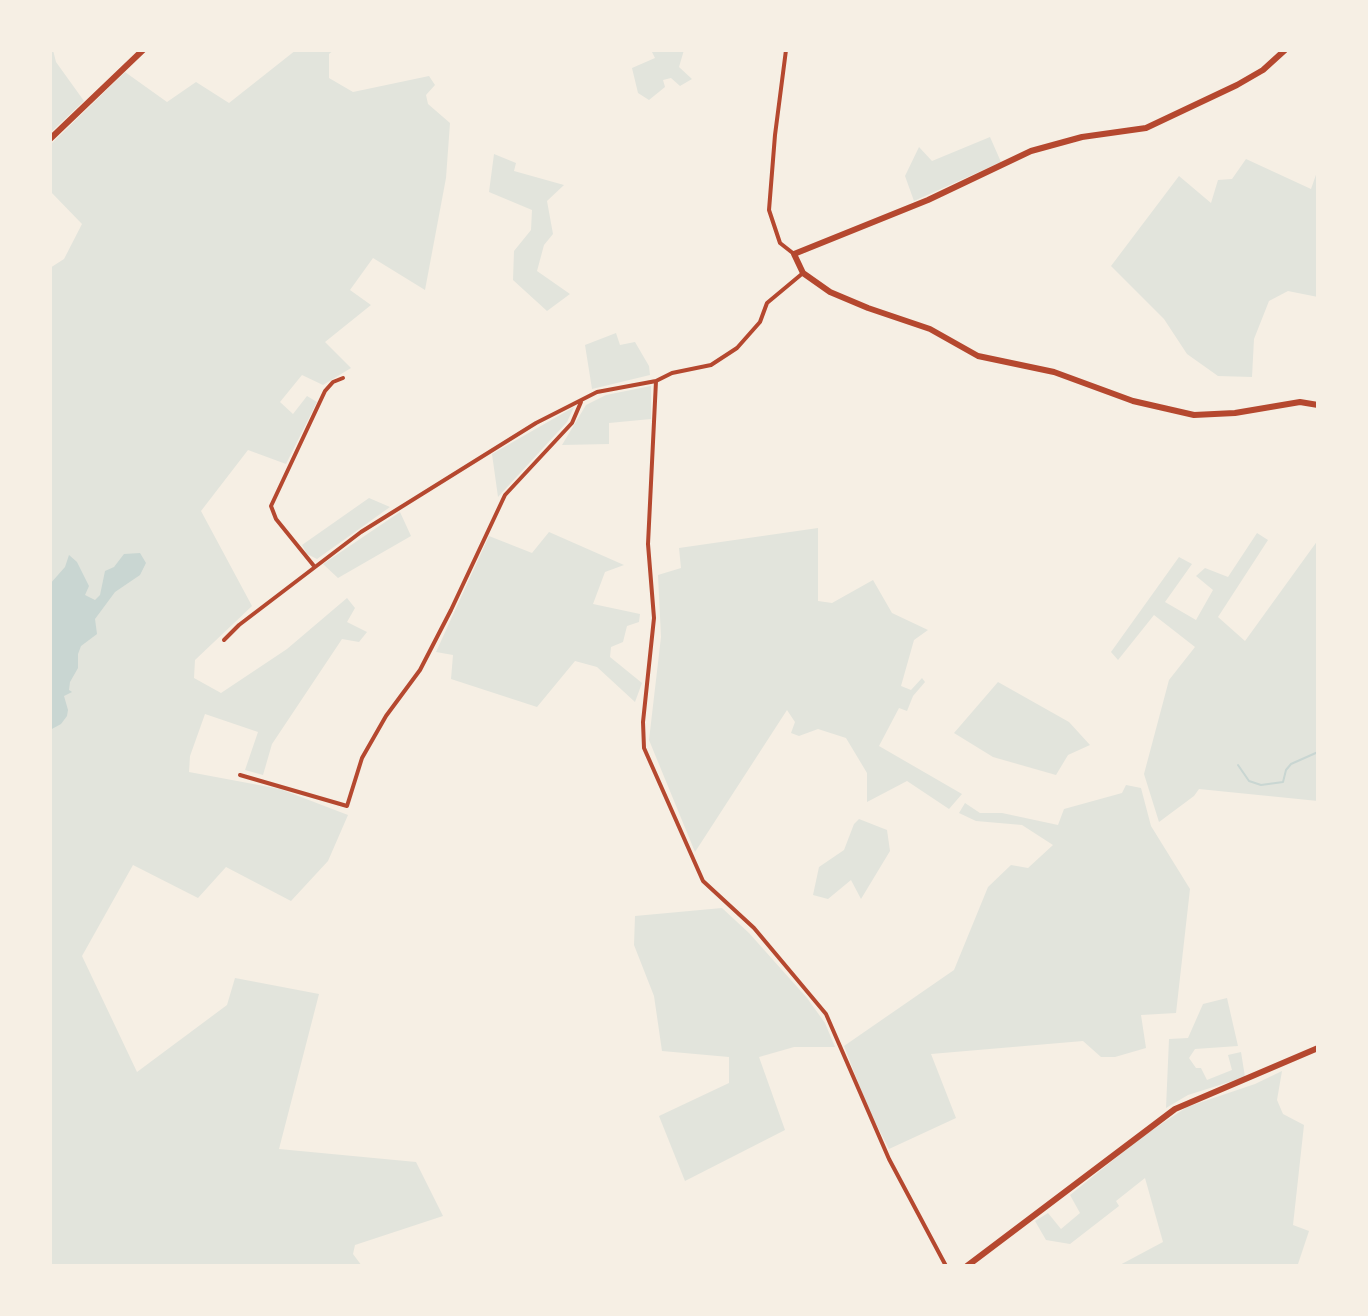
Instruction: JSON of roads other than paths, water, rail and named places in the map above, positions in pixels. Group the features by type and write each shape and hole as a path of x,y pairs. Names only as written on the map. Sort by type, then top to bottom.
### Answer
{"street":[{"path":"50,139 143,50"},
{"path":"786,50 769,210 780,243 794,254 803,273 830,292 930,329 978,356 1054,372 1133,401 1194,415 1235,413 1300,402 1318,405"},
{"path":"794,254 928,200 1031,151 1082,137 1146,128 1237,85 1263,70 1285,50"},
{"path":"224,640 361,532 536,423 597,392 656,381 672,373 711,365 737,348 760,322 767,303 803,273"},
{"path":"314,566 276,519 271,506 325,391 333,382 343,378"},
{"path":"656,381 648,544 654,618 643,722 644,748 703,881 754,928 826,1014 889,1159 946,1266"},
{"path":"240,775 347,806 362,758 386,716 420,670 505,495 572,423 582,400"},
{"path":"967,1266 1175,1109 1318,1048"}],"waterway":[{"path":"1238,765 1249,781 1261,785 1283,782 1291,764 1318,752"}]}
